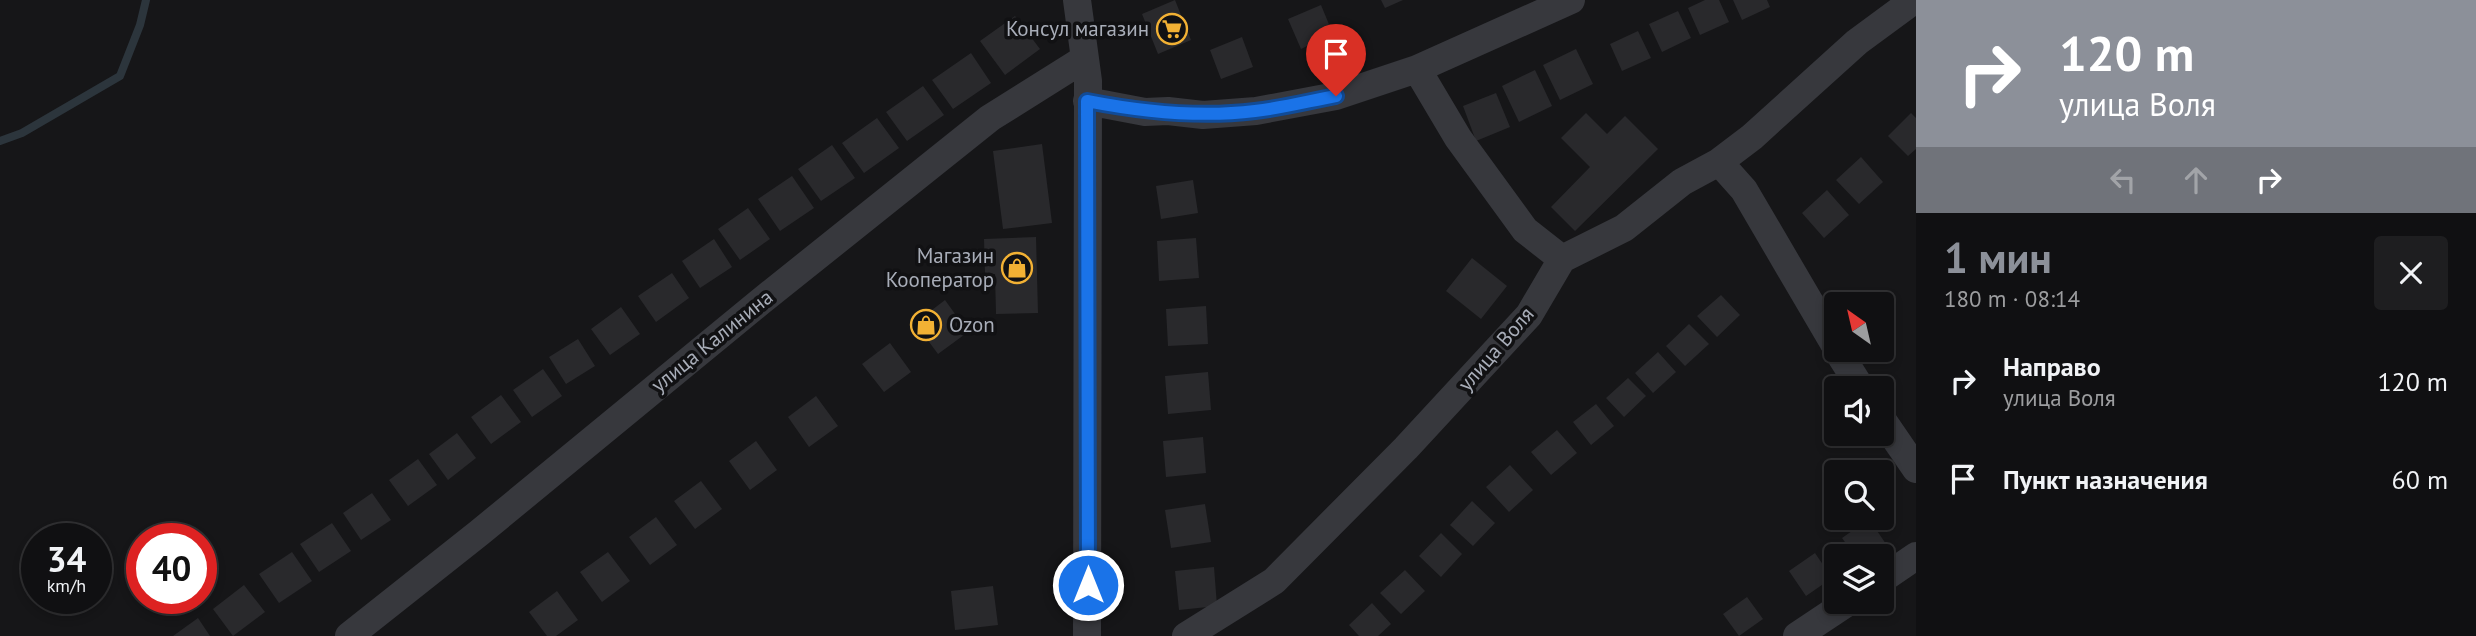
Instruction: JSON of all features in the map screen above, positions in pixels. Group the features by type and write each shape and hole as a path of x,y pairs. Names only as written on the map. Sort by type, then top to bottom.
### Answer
{"street":[{"path":"1077,0 1087,80 1087,636"},
{"path":"1087,80 1145,112 1203,115 1256,111 1336,96 1417,69 1571,0"},
{"path":"1417,69 1458,138 1525,230 1562,259 1624,228 1682,181 1719,162 1752,137 1857,42 1914,0"},
{"name":"улица Калинина","path":"349,636 990,118 1087,80"},
{"path":"1719,162 1744,190 1824,327"},
{"name":"улица Воля","path":"1186,636 1274,581 1283,572 1529,316 1562,259"},
{"path":"1894,437 1916,469"},
{"path":"1894,571 1916,556"},
{"path":"1797,636 1831,614"}],"building":[{"path":"1175,0 1191,40 1158,54 1142,14"},
{"path":"1381,0 1403,0 1385,8"},
{"path":"1705,0 1719,0 1729,22 1700,35 1688,8"},
{"path":"1733,0 1767,0 1770,7 1742,20"},
{"path":"1321,5 1333,34 1301,49 1288,19"},
{"path":"1678,11 1691,38 1662,52 1649,24"},
{"path":"1015,16 1040,49 1005,75 980,41"},
{"path":"1638,31 1651,58 1622,71 1610,44"},
{"path":"1242,37 1253,67 1221,79 1210,50"},
{"path":"1576,49 1593,84 1560,100 1543,65"},
{"path":"971,53 991,83 953,109 932,80"},
{"path":"1535,70 1552,106 1519,122 1502,86"},
{"path":"923,86 944,115 907,141 886,112"},
{"path":"1496,93 1510,127 1476,141 1463,106"},
{"path":"1586,113 1607,134 1625,116 1658,149 1575,231 1551,207 1590,167 1561,138"},
{"path":"1911,113 1916,118 1916,149 1908,156 1888,136"},
{"path":"877,118 899,148 864,173 842,143"},
{"path":"1042,144 1052,223 1003,229 993,151"},
{"path":"832,145 855,178 821,201 798,169"},
{"path":"1861,157 1883,182 1859,204 1836,180"},
{"path":"792,176 814,208 780,231 758,199"},
{"path":"1193,180 1198,213 1161,219 1156,186"},
{"path":"1827,190 1849,215 1824,238 1802,213"},
{"path":"748,208 770,239 740,260 718,229"},
{"path":"1036,237 1038,313 996,314 995,274 985,274 984,239"},
{"path":"1196,238 1199,278 1159,281 1157,241"},
{"path":"714,239 732,267 700,288 682,261"},
{"path":"1472,258 1507,286 1481,319 1446,291"},
{"path":"672,273 689,298 656,322 638,296"},
{"path":"1721,295 1740,315 1717,337 1697,316"},
{"path":"945,300 968,332 938,354 915,323"},
{"path":"1206,306 1208,344 1168,346 1166,309"},
{"path":"621,307 640,334 610,355 591,329"},
{"path":"1689,324 1709,344 1685,366 1666,346"},
{"path":"578,339 595,366 566,384 549,357"},
{"path":"890,343 911,372 884,392 862,364"},
{"path":"1658,352 1676,372 1653,393 1635,373"},
{"path":"543,369 562,396 532,417 513,390"},
{"path":"1208,372 1211,410 1168,414 1165,376"},
{"path":"1628,378 1646,396 1624,417 1606,398"},
{"path":"501,395 521,422 491,444 471,417"},
{"path":"816,396 838,426 809,447 788,417"},
{"path":"1596,404 1614,426 1591,445 1573,422"},
{"path":"1557,430 1577,453 1551,475 1531,452"},
{"path":"457,433 476,458 448,480 429,454"},
{"path":"1203,437 1206,473 1166,477 1163,441"},
{"path":"756,441 777,470 750,490 729,461"},
{"path":"418,459 437,485 408,506 389,480"},
{"path":"1510,465 1533,490 1509,512 1486,487"},
{"path":"701,481 722,509 695,529 674,501"},
{"path":"372,493 391,520 361,540 343,513"},
{"path":"1472,501 1495,523 1473,546 1450,525"},
{"path":"1205,504 1211,542 1171,548 1165,510"},
{"path":"656,517 677,545 650,565 629,537"},
{"path":"332,523 351,551 319,572 300,544"},
{"path":"1853,530 1876,530 1886,544 1846,544 1842,538"},
{"path":"1441,533 1462,554 1441,577 1419,556"},
{"path":"292,552 312,581 279,603 259,574"},
{"path":"608,552 630,581 602,602 580,572"},
{"path":"1815,553 1824,566 1824,584 1806,596 1789,571"},
{"path":"1214,567 1217,606 1179,610 1175,571"},
{"path":"1405,570 1425,591 1401,614 1380,593"},
{"path":"244,585 265,612 233,636 217,614 217,606"},
{"path":"993,586 998,625 955,630 951,591"},
{"path":"557,591 578,620 556,636 547,636 529,612"},
{"path":"1747,597 1763,619 1739,636 1723,614"},
{"path":"1372,603 1391,624 1378,636 1359,636 1349,625"},
{"path":"198,618 210,636 173,636"}],"waterway":[{"path":"0,141 22,133 120,76 140,25 146,0"}],"place":[{"name":"Консул магазин","path":"1172,29"},
{"name":"Магазин Кооператор","path":"1017,268"},
{"name":"Ozon","path":"926,325"}],"route":[{"path":"1088,585 1087,101 1145,112 1168,111 1203,115 1256,111 1336,96"}]}
